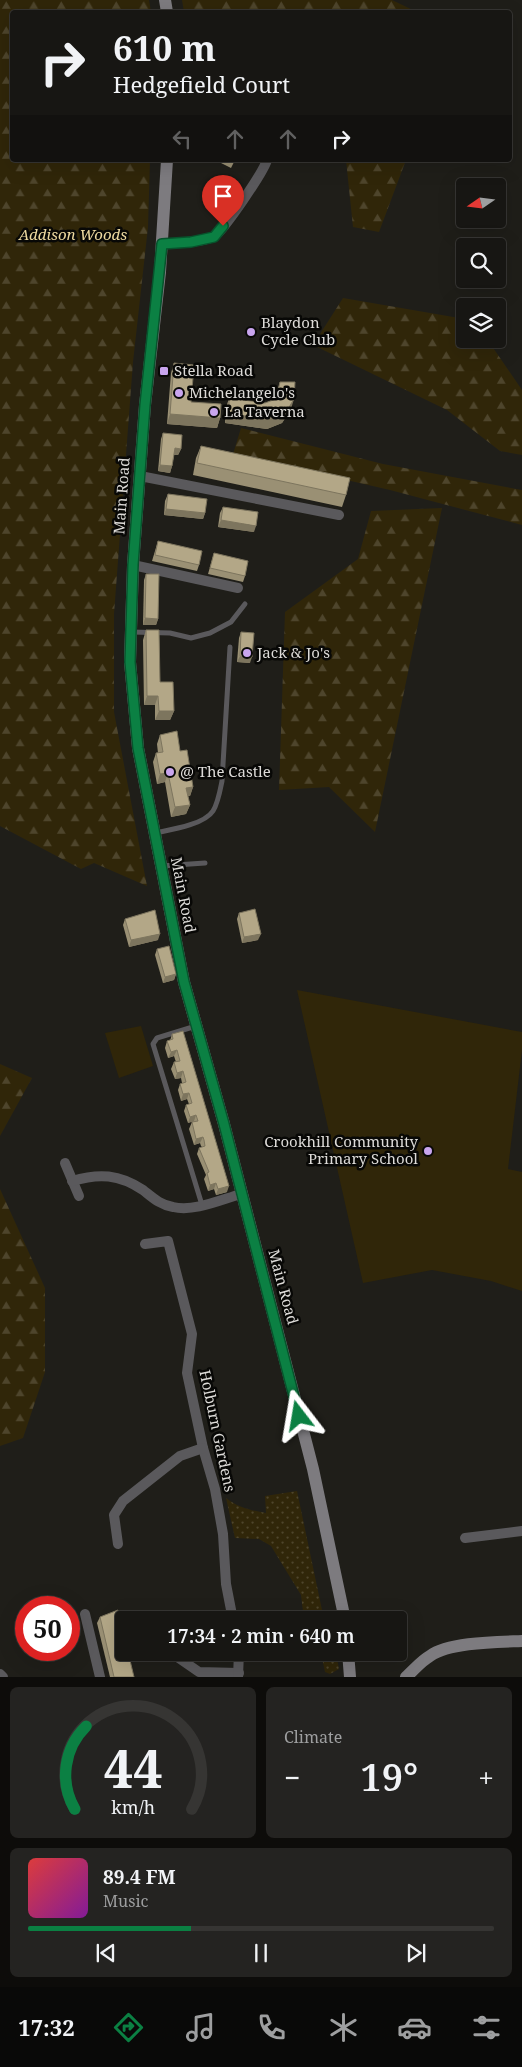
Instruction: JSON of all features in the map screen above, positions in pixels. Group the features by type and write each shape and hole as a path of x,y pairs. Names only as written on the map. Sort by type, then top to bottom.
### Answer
{"main road":[{"name":"Main Road","path":"167,162 162,244 133,565 130,662 138,748 184,982 268,1292 313,1469 343,1611"},
{"path":"406,1677 431,1655 451,1648 478,1643 522,1641"},
{"path":"349,1661 350,1677"}],"street":[{"path":"162,244 191,242 214,237 232,214 266,162"},
{"path":"140,476 339,515"},
{"path":"133,565 238,588"},
{"path":"65,1163 79,1196"},
{"path":"72,1180 102,1174 134,1184 160,1203 174,1208 188,1208 241,1194"},
{"name":"Holburn Gardens","path":"145,1244 168,1241 192,1334 188,1373 203,1448 215,1490 223,1534 226,1584 231,1611"},
{"path":"118,1544 114,1515 123,1501 180,1456 203,1448"},
{"path":"465,1538 522,1532"},
{"path":"84,1614 100,1677"},
{"path":"183,1661 199,1672 238,1675 239,1661"},
{"path":"0,1674 3,1677"}],"lane":[{"path":"131,632 170,633 191,638 210,633 230,622 245,604"},
{"path":"154,833 195,823 212,813 216,805 222,781 230,647"},
{"path":"161,866 205,863"},
{"path":"196,1026 157,1038 153,1044 202,1205"}],"green space":[{"name":"Addison Woods","path":"0,0 149,0 151,10 10,10 10,162 150,162 148,227 133,362 114,614 114,712 147,886 94,863 81,869 0,826"},
{"path":"182,0 392,0 413,10 184,10"},
{"path":"346,162 405,162 379,232 353,227"},
{"path":"343,298 456,317 456,348 493,348 522,390 522,455 500,451 447,410 313,345"},
{"path":"241,428 383,464 522,490 522,525 390,490 233,454"},
{"path":"442,508 375,832 329,787 279,790 285,612 358,559 371,511"},
{"name":"Crookhill Community Primary School","path":"297,990 522,1032 522,1050 508,1169 522,1172 522,1291 491,1281 432,1270 363,1283"},
{"path":"141,1026 153,1066 119,1078 105,1033"},
{"path":"0,1064 32,1078 0,1136"},
{"path":"0,1189 45,1288 45,1372 23,1438 0,1446"},
{"path":"297,1491 323,1611 303,1611 301,1595 271,1546 259,1539 235,1538 226,1498 245,1508 266,1513 265,1496"},
{"path":"323,1661 338,1661 339,1669 330,1674 325,1672"}],"building":[{"path":"174,363 194,365 191,402 221,404 220,418 170,414"},
{"path":"280,382 295,382 294,399 285,414 270,419 229,414 229,398 265,403 276,399"},
{"path":"163,433 182,435 181,449 175,448 172,466 160,465"},
{"path":"201,446 350,478 346,495 197,463"},
{"path":"168,494 207,499 205,513 166,509"},
{"path":"223,507 258,512 256,526 221,520"},
{"path":"158,541 202,551 199,565 155,555"},
{"path":"214,553 248,561 245,576 210,568"},
{"path":"146,574 159,574 158,619 145,618"},
{"path":"146,630 159,630 160,682 173,682 174,711 159,711 158,696 147,696"},
{"path":"241,632 254,633 252,657 240,656"},
{"name":"@ The Castle","path":"177,731 180,751 187,750 193,787 186,788 190,805 175,807 168,773 160,774 156,753 163,752 160,735"},
{"path":"255,909 261,934 244,937 239,913"},
{"path":"155,910 160,934 131,940 125,919"},
{"path":"169,946 176,974 165,977 157,949"},
{"path":"183,1031 229,1186 218,1189 216,1183 210,1185 207,1173 209,1172 199,1148 205,1146 203,1137 196,1139 192,1122 198,1121 196,1115 190,1117 186,1105 192,1103 189,1093 183,1094 180,1084 186,1082 183,1071 177,1073 174,1062 180,1061 177,1050 171,1052 167,1041 173,1039 172,1034"},
{"path":"115,1611 115,1661 130,1661 134,1677 114,1677 100,1617"}],"place":[{"name":"Blaydon Cycle Club","path":"251,332"},
{"name":"Stella Road","path":"164,371"},
{"name":"Michelangelo's","path":"179,393"},
{"name":"La Taverna","path":"214,412"},
{"name":"Jack & Jo's","path":"247,653"},
{"name":"@ The Castle","path":"170,772"},
{"name":"Crookhill Community Primary School","path":"428,1151"}],"route":[{"path":"223,226 214,237 191,242 162,244 145,405 133,565 130,662 138,748 184,982 224,1124 299,1416"}]}
